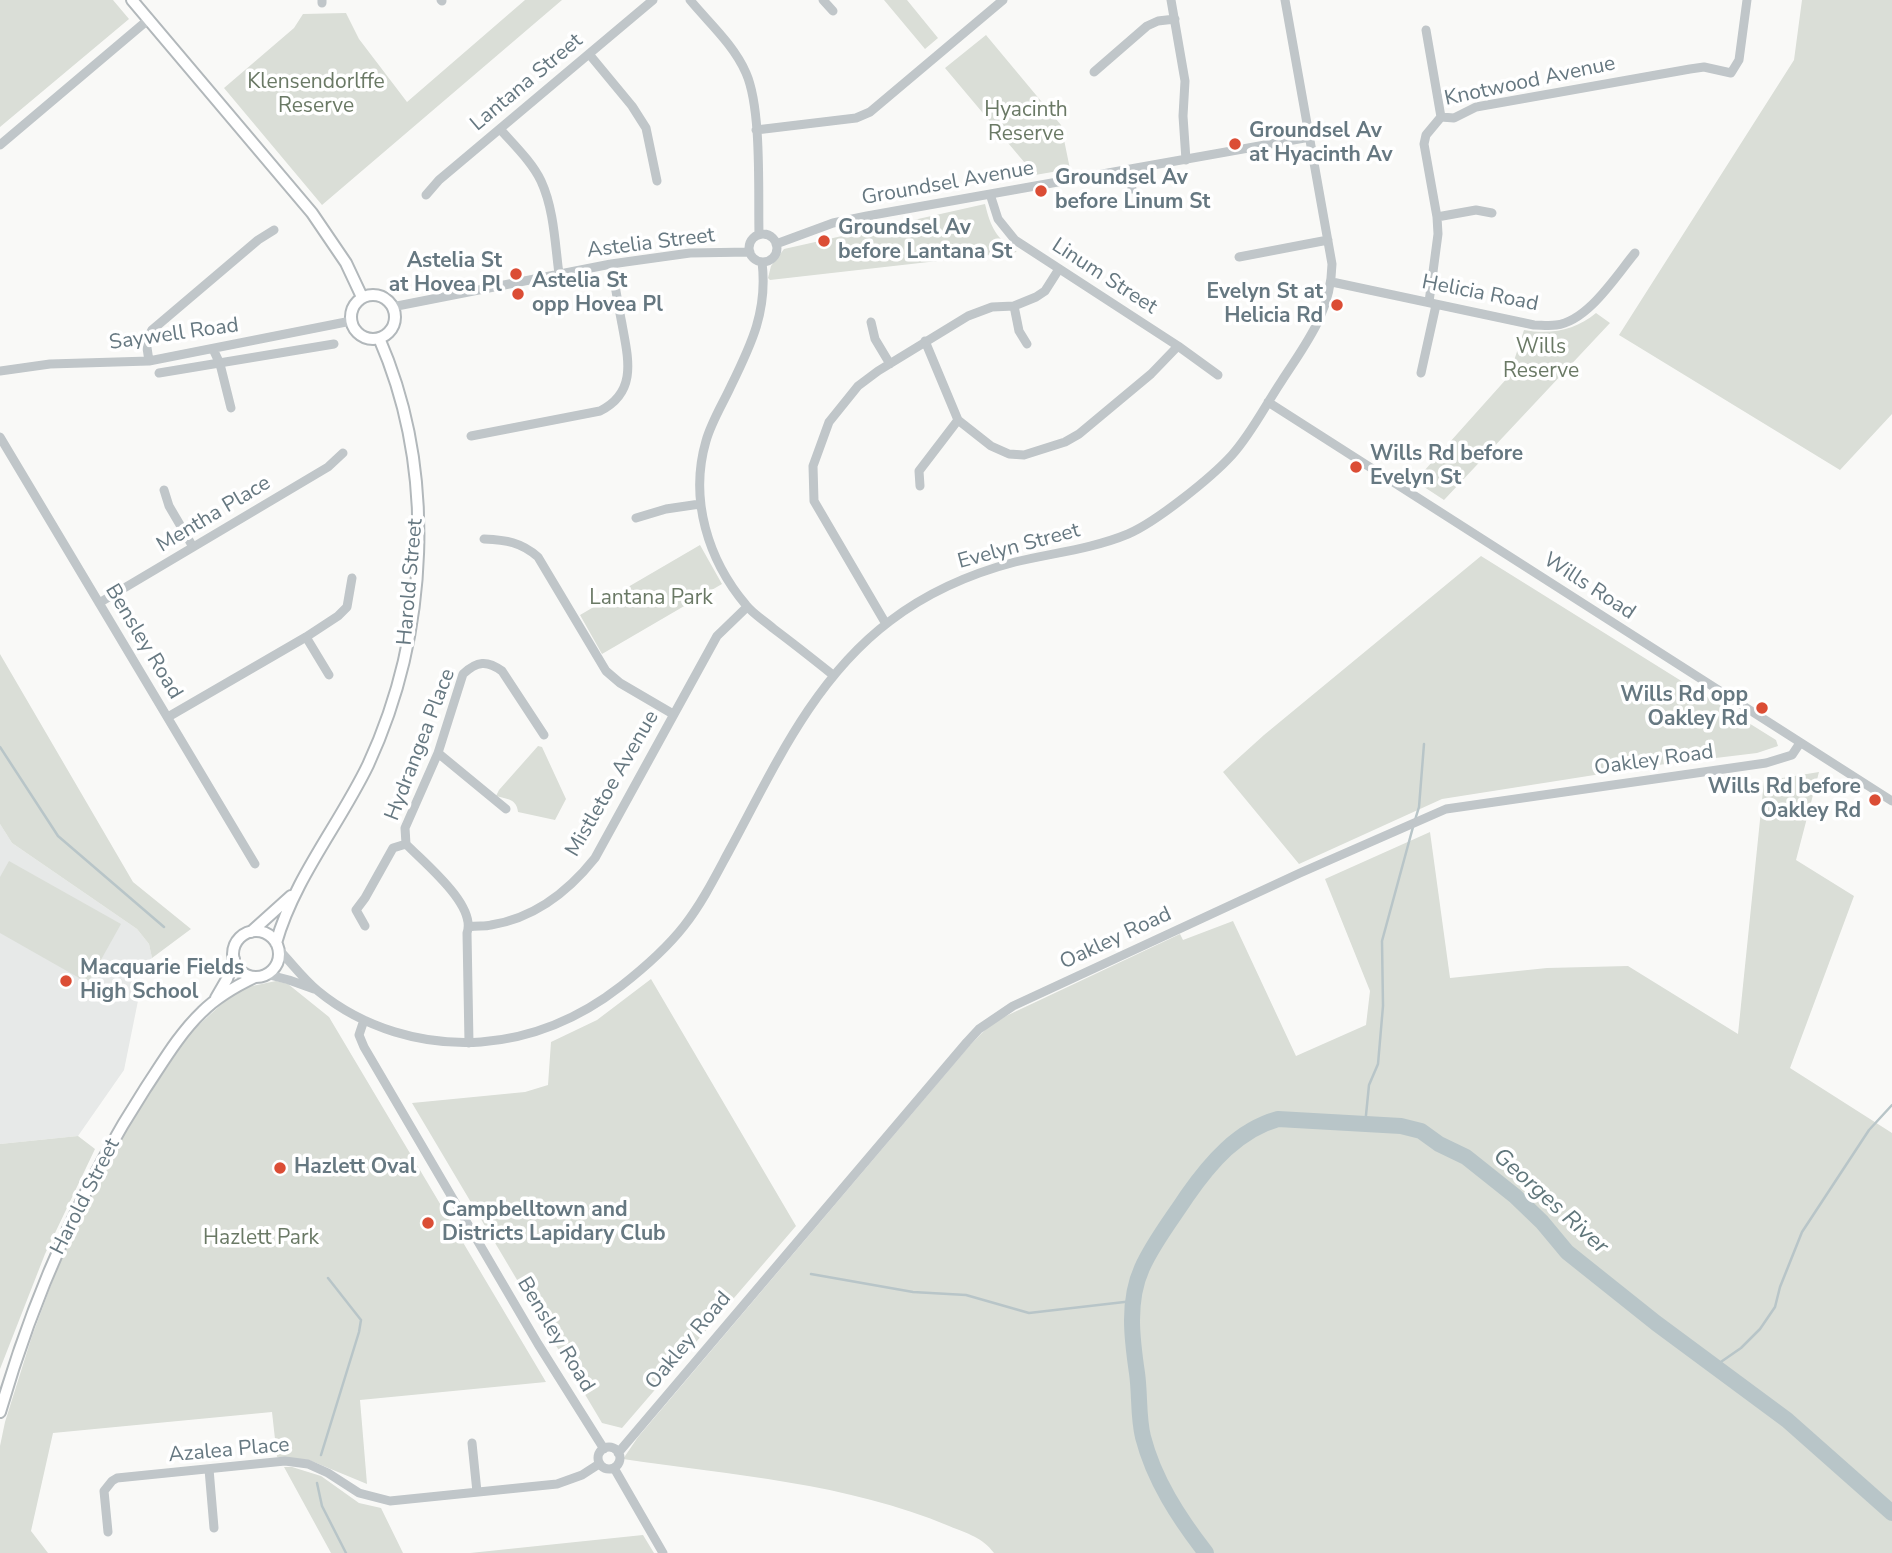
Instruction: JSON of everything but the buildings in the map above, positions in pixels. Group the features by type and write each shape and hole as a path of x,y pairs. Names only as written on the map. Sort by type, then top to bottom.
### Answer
{"main road":[{"path":"132,0 312,213 346,263 362,297"},
{"path":"379,296 392,307 392,327 379,338 362,336 351,321 353,306 362,297 379,296"},
{"name":"Harold Street","path":"277,946 285,914 296,891 368,765 385,723 405,654 414,605 418,530 414,466 393,370 379,338"},
{"name":"Harold Street","path":"251,932 296,891"},
{"path":"251,932 262,932 277,946 276,963 260,975 239,970 234,959 237,942 251,932"},
{"name":"Harold Street","path":"0,1412 31,1316 91,1181 163,1062 188,1027 223,988 234,959"},
{"name":"Harold Street","path":"212,1003 260,975"}],"street":[{"name":"Lantana Street","path":"426,195 439,180 653,0"},
{"path":"690,0 729,46 746,73 751,87 756,131 759,235"},
{"path":"823,0 833,11"},
{"path":"756,131 856,118 870,112 1003,0"},
{"path":"1171,0 1185,80 1183,116 1186,160"},
{"name":"Evelyn Street","path":"260,975 289,979 316,990 364,1020 421,1039 469,1043 518,1037 566,1020 596,1005 657,956 692,915 799,722 833,674 886,624 929,595 959,580 1014,562 1101,543 1141,527 1195,487 1232,455 1320,319 1332,282 1328,240 1285,0"},
{"name":"Knotwood Avenue","path":"1421,373 1438,245 1437,217 1424,144 1426,135 1441,117 1454,118 1476,107 1690,69 1704,67 1731,73 1739,60 1747,0"},
{"path":"0,145 149,19"},
{"path":"1094,72 1147,26 1158,21 1175,19"},
{"path":"1426,30 1441,117"},
{"path":"589,54 632,106 646,128 657,181"},
{"path":"500,129 542,183 559,274"},
{"name":"Groundsel Avenue","path":"776,244 833,223 1310,137"},
{"path":"1129,170 1132,189"},
{"name":"Linum Street","path":"990,194 998,219 1008,233 1218,375"},
{"path":"1437,217 1476,210 1492,213"},
{"path":"149,361 146,341 152,330 258,240 274,230"},
{"path":"759,235 767,235 776,244 773,257 762,262 754,259 750,252 751,242 759,235"},
{"path":"1239,257 1328,240"},
{"name":"Astelia Street","path":"392,307 611,264 690,253 750,252"},
{"name":"Helicia Road","path":"1332,282 1534,325 1557,325 1574,319 1588,309 1635,253"},
{"path":"762,262 764,298 759,321 752,343 706,440 699,504 712,551 747,607 833,674"},
{"path":"471,436 600,411 618,398 626,383 629,364 611,264"},
{"path":"886,624 814,501 813,466 829,422 858,386 890,364 968,316 992,307 1014,306 1036,297 1045,291 1059,269"},
{"path":"1014,306 1019,331 1027,344"},
{"name":"Saywell Road","path":"0,371 50,364 149,361 351,321"},
{"path":"871,322 875,339 890,364"},
{"path":"925,341 958,420 991,446 1009,454 1024,455 1065,442 1079,434 1178,346"},
{"path":"159,373 334,344"},
{"path":"213,349 220,363 231,408"},
{"name":"Wills Road","path":"1268,402 1892,801"},
{"path":"920,486 919,471 958,420"},
{"name":"Bensley Road","path":"0,437 255,864"},
{"name":"Mentha Place","path":"99,603 328,467 343,453"},
{"path":"164,490 169,506 193,547"},
{"path":"636,518 666,509 699,504"},
{"path":"484,539 511,541 528,548 538,557 606,671 620,683 673,714"},
{"path":"168,717 338,617 346,607 352,578"},
{"name":"Mistletoe Avenue","path":"469,927 491,925 530,914 579,878 595,858 717,636 747,607"},
{"path":"306,637 329,675"},
{"name":"Hydrangea Place","path":"365,926 356,910 393,848 406,844 405,828 438,753 463,674 472,665 483,662 493,664 502,671 544,735"},
{"name":"Oakley Road","path":"618,1453 958,1052 979,1029 1013,1006 1300,873 1447,809 1766,763 1792,755 1800,743"},
{"path":"438,753 506,809"},
{"path":"406,844 437,872 460,901 469,927 469,1043"},
{"name":"Evelyn Street","path":"277,946 316,990"},
{"name":"Bensley Road","path":"364,1020 359,1035 364,1047 542,1350 604,1448"},
{"path":"472,1443 477,1492"},
{"path":"604,1448 613,1448 618,1453 619,1462 614,1468 605,1468 599,1464 598,1456 604,1448"},
{"name":"Azalea Place","path":"108,1532 104,1491 111,1481 285,1461 308,1464 359,1493 390,1501 557,1484 582,1475 599,1464"},
{"path":"614,1468 663,1553"},
{"path":"209,1469 214,1528"}],"shaded area":[{"name":"Macquarie Fields High School","path":"0,824 12,843 137,929 149,944 152,958 129,977 140,991 124,1070 78,1136 0,1144"}],"green space":[{"path":"0,0 113,0 129,19 0,127"},
{"name":"Klensendorlffe Reserve","path":"525,0 562,0 322,205 224,88 294,28 303,14 346,13 359,39 407,102"},
{"path":"884,0 907,0 938,38 925,49"},
{"path":"1802,0 1892,0 1892,414 1840,470 1619,335 1794,60"},
{"name":"Hyacinth Reserve","path":"986,35 1061,125 1070,169 1035,175 945,68"},
{"path":"985,204 995,232 1017,252 770,280 768,278 771,266 784,249"},
{"name":"Wills Reserve","path":"1596,313 1610,323 1444,500 1415,481 1509,376 1524,330 1563,330 1580,324"},
{"name":"Lantana Park","path":"700,545 722,584 602,654 580,615"},
{"path":"1481,556 1776,740 1778,746 1757,753 1658,765 1442,799 1299,864 1223,772"},
{"path":"0,654 133,882 191,929 152,958 149,944 137,929 12,843 0,824"},
{"path":"538,746 542,747 566,799 555,820 518,812 514,802 496,796"},
{"path":"1819,772 1796,860 1854,896 1790,1068 1892,1133 1892,1553 994,1553 985,1543 968,1534 910,1511 870,1500 789,1482 623,1459 638,1437 971,1044 989,1026 1006,1016 1180,934 1183,940 1233,921 1296,1056 1366,1025 1370,991 1325,879 1430,832 1450,978 1547,968 1628,966 1738,1034 1764,781"},
{"path":"9,861 121,924 88,983 0,933 0,877"},
{"path":"651,979 796,1226 622,1428 602,1423 412,1103 525,1092 548,1085 551,1042 597,1020"},
{"name":"Hazlett Park","path":"276,981 288,984 329,1017 546,1382 360,1400 367,1484 309,1460 277,1457 272,1412 53,1433 31,1531 48,1553 0,1553 0,1446 5,1422 32,1336 66,1245 107,1159 189,1034 238,989"},
{"path":"78,1136 95,1149 45,1254 0,1369 0,1144"},
{"path":"284,1467 321,1476 359,1503 381,1508 403,1553 331,1553"},
{"path":"643,1535 654,1553 470,1553"}],"waterway":[{"path":"1415,820 1419,807 1424,744"},
{"path":"0,747 58,836 164,927"},
{"path":"1365,1125 1369,1085 1378,1064 1383,1006 1382,941 1413,827"},
{"path":"1715,1366 1741,1348 1760,1329 1775,1307 1802,1232 1869,1130 1892,1105"},
{"name":"Georges River","path":"1206,1553 1168,1498 1143,1437 1132,1334 1134,1294 1142,1268 1152,1249 1205,1172 1238,1139 1278,1119 1401,1126 1421,1131 1439,1144 1466,1157 1515,1196 1567,1252 1656,1323 1787,1420 1892,1513"},
{"path":"811,1274 913,1292 966,1295 1029,1313 1133,1301"},
{"path":"321,1455 361,1320 328,1278"},
{"path":"317,1483 322,1506 346,1553"}],"place":[{"name":"Groundsel Av at Hyacinth Av","path":"1235,144"},
{"name":"Groundsel Av before Linum St","path":"1041,191"},
{"name":"Groundsel Av before Lantana St","path":"824,241"},
{"name":"Astelia St at Hovea Pl","path":"516,274"},
{"name":"Astelia St opp Hovea Pl","path":"518,294"},
{"name":"Evelyn St at Helicia Rd","path":"1337,305"},
{"name":"Wills Rd before Evelyn St","path":"1356,467"},
{"name":"Wills Rd opp Oakley Rd","path":"1762,708"},
{"name":"Wills Rd before Oakley Rd","path":"1875,800"},
{"name":"Macquarie Fields High School","path":"66,981"},
{"name":"Hazlett Oval","path":"280,1168"},
{"name":"Campbelltown and Districts Lapidary Club","path":"428,1223"}]}
